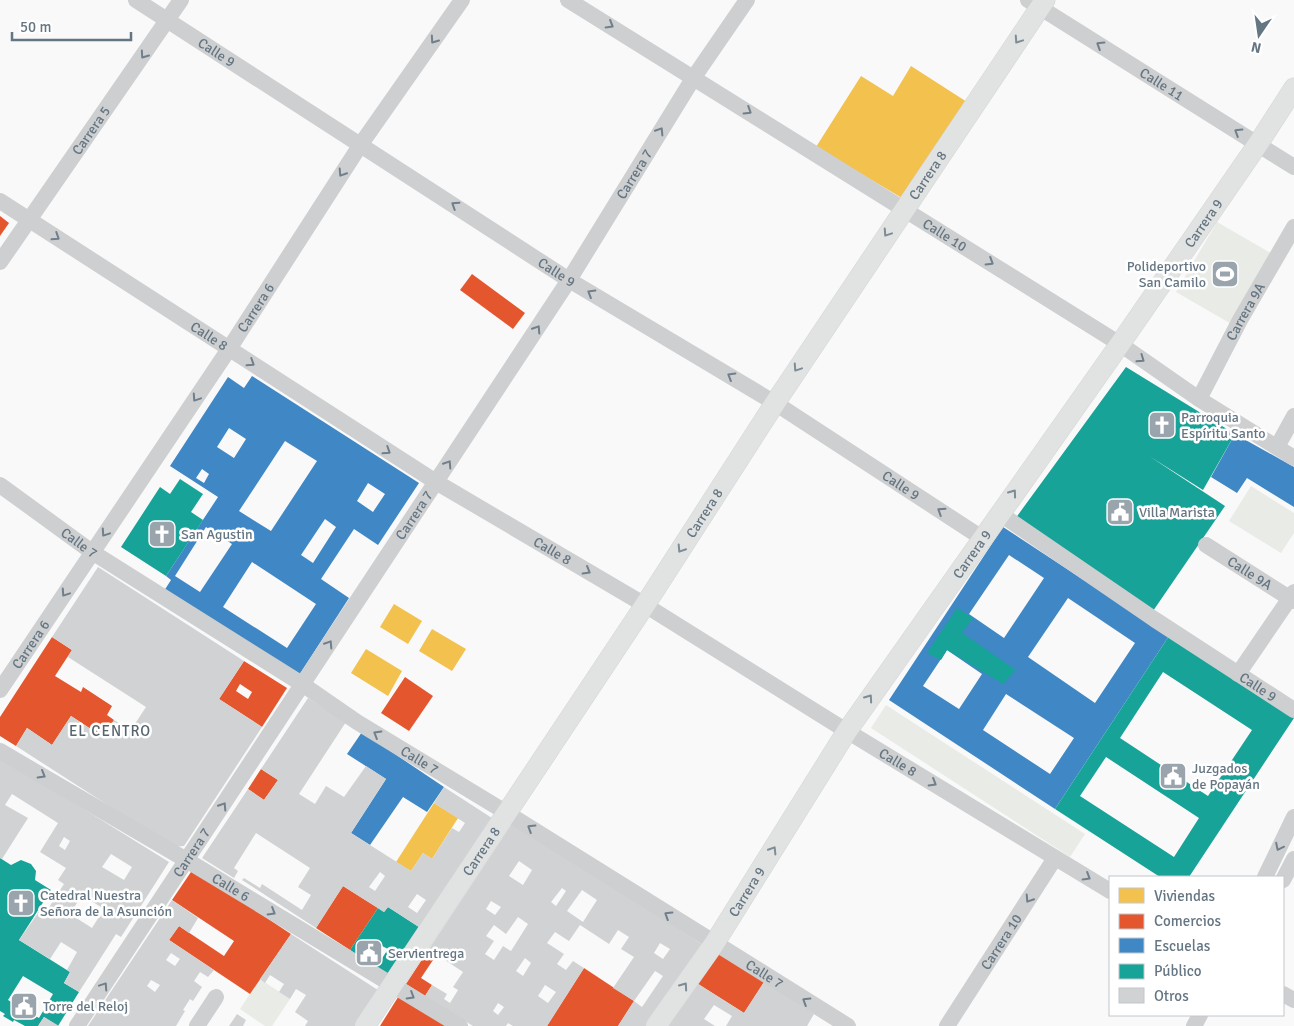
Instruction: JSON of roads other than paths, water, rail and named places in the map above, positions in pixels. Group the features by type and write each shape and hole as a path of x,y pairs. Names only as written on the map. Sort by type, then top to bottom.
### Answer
{"main road":[{"name":"Carrera 8","path":"365,1026 646,605 775,402 1038,2"},
{"name":"Carrera 9","path":"656,1026 714,944 847,731 1120,344 1258,144 1294,88"}],"street":[{"name":"Calle 9","path":"136,0 569,280 775,402 982,538"},
{"name":"Carrera 5","path":"0,262 181,0"},
{"name":"Carrera 6","path":"0,690 229,349 360,144 462,0"},
{"name":"Calle 10","path":"568,0 1120,344 1199,398 1294,458"},
{"name":"Carrera 7","path":"77,1026 188,861 302,684 569,280 694,77 747,0"},
{"name":"Calle 11","path":"1038,2 1294,167"},
{"name":"Calle 8","path":"0,201 436,482 646,605 847,731 1109,890"},
{"name":"Carrera 9A","path":"1199,398 1240,320 1294,227"},
{"path":"1277,448 1294,416"},
{"name":"Calle 7","path":"0,485 92,552 302,684 357,722 507,813 848,1026"},
{"name":"Calle 9","path":"999,513 1294,710"},
{"name":"Calle 9A","path":"1206,545 1293,597"},
{"path":"1238,674 1293,597"},
{"name":"Calle 6","path":"0,751 188,861 460,1026"},
{"path":"1264,876 1294,817"},
{"name":"Carrera 10","path":"947,1026 1055,858"},
{"path":"1284,878 1294,859"},
{"path":"197,1026 216,997"}],"place":[{"name":"Polideportivo San Camilo","path":"1225,274"},
{"name":"Parroquia Espíritu Santo","path":"1162,425"},
{"name":"Villa Marista","path":"1120,512"},
{"name":"San Agustin","path":"162,534"},
{"name":"Juzgados de Popayán","path":"1173,776"},
{"name":"Catedral Nuestra Señora de la Asunción","path":"21,903"},
{"name":"Servientrega","path":"369,953"},
{"name":"Torre del Reloj","path":"24,1006"}],"district":[{"name":"EL CENTRO","path":"110,731"}]}
